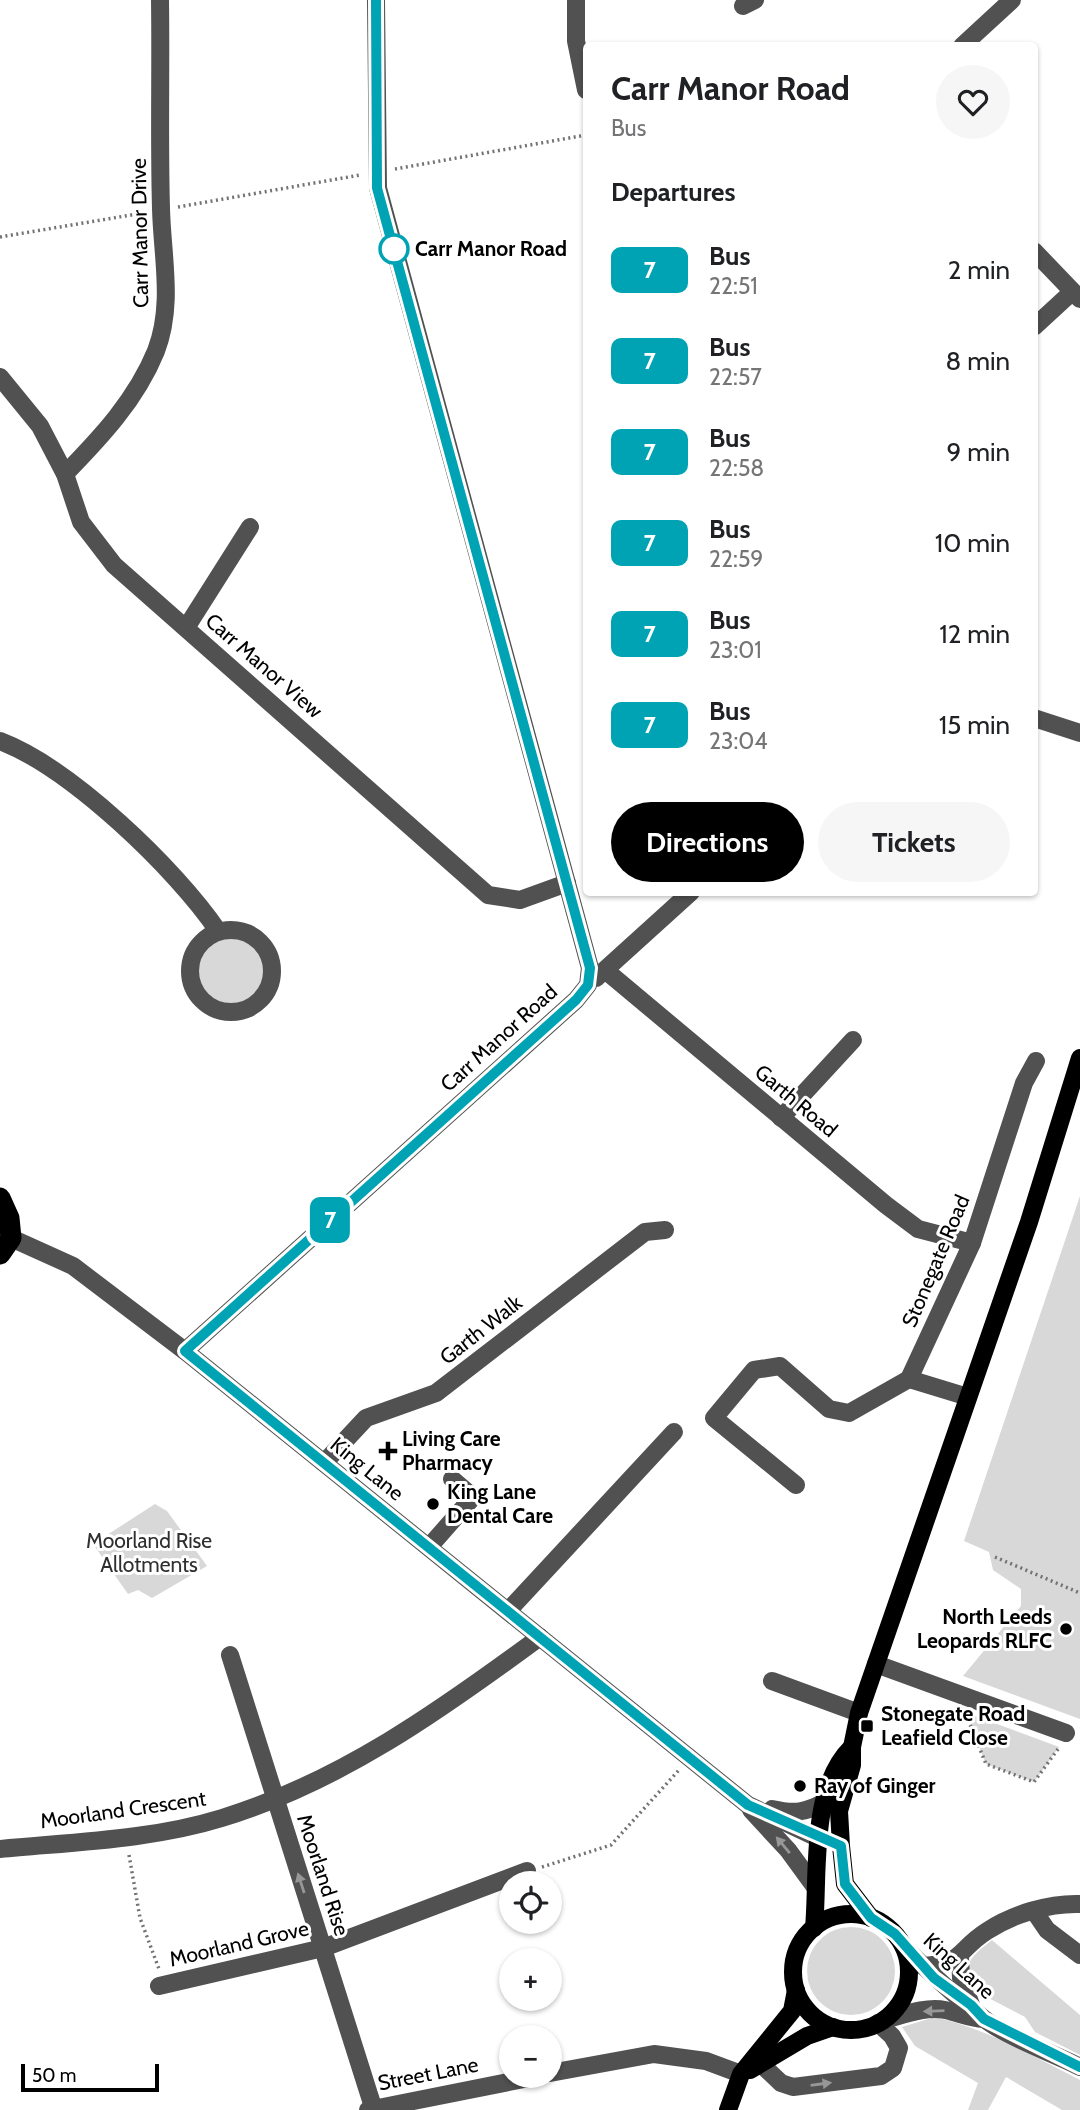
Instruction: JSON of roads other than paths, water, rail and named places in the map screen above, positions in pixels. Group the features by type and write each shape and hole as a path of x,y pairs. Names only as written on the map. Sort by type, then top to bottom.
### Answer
{"highway":[{"path":"0,1198 9,1218 6,1246"}],"main road":[{"path":"871,1918 845,1884 841,1846 839,1811 852,1765 852,1747 859,1713 1028,1222 1080,1058"},
{"path":"814,1928 816,1837 839,1759 852,1747"},
{"path":"816,1837 829,1839 841,1846"},
{"path":"728,2110 741,2074 792,2011 796,1990 793,1973 795,1956 802,1940 814,1928 841,1915 871,1918 884,1924 903,1946 909,1978 900,2001 881,2021 863,2029 833,2027 807,2036 741,2074"},
{"path":"796,1990 810,2012 833,2027"}],"street":[{"name":"Carr Manor Drive","path":"65,474 118,418 156,351 165,316 167,285 161,210 160,0"},
{"name":"Carr Manor Road","path":"185,1351 576,1000 588,985 590,968 377,188 376,0"},
{"path":"576,0 576,41 583,75"},
{"path":"966,42 1012,0"},
{"path":"1038,255 1076,295 1038,324"},
{"name":"Carr Manor View","path":"0,377 40,426 65,474 80,522 114,565 488,895 520,900 567,883"},
{"path":"186,628 250,527"},
{"path":"1038,719 1080,733"},
{"path":"0,741 16,747 89,794 196,899 218,932"},
{"path":"588,985 687,896"},
{"path":"234,930 252,935 267,950 272,967 270,986 256,1004 233,1012 214,1009 197,995 190,976 192,956 200,944 218,932 234,930"},
{"name":"Garth Road","path":"605,970 781,1118 919,1228 972,1243"},
{"path":"781,1118 853,1040"},
{"name":"Stonegate Road","path":"909,1379 972,1243 1024,1083 1036,1061"},
{"name":"Garth Walk","path":"324,1463 366,1418 436,1393 645,1232 665,1230"},
{"name":"King Lane","path":"6,1246 74,1266 185,1351 748,1805 788,1850 815,1888"},
{"path":"796,1485 714,1418 754,1370 780,1366 829,1409 849,1413 909,1379 968,1397"},
{"path":"508,1611 674,1432"},
{"path":"429,1547 473,1497 452,1479"},
{"name":"Moorland Crescent","path":"0,1849 125,1836 221,1819 273,1799 371,1753 421,1723 540,1637"},
{"name":"Moorland Rise","path":"230,1655 372,2109"},
{"path":"876,1664 1066,1733"},
{"path":"772,1681 859,1713"},
{"name":"King Lane","path":"748,1805 792,1814 809,1811 826,1801"},
{"name":"King Lane","path":"748,1805 816,1837"},
{"name":"Moorland Grove","path":"162,1985 323,1948 499,1882"},
{"path":"923,1966 948,1964 960,1957 971,1943 988,1930 1034,1911 1080,1904"},
{"path":"1034,1911 1047,1930 1080,1955"},
{"name":"King Lane","path":"903,1946 984,2019 1080,2067"},
{"path":"960,1957 961,1978 971,2005"},
{"name":"King Lane","path":"881,2021 914,2012 945,2010 964,2018 984,2019"},
{"path":"761,2064 781,2083 793,2087 881,2076 893,2068 899,2048 881,2021"},
{"path":"562,2071 654,2054 705,2061 741,2074"},
{"name":"Street Lane","path":"372,2109 499,2084"}],"place":[{"name":"Carr Manor Road","path":"394,249"},
{"name":"Living Care Pharmacy","path":"388,1451"},
{"name":"King Lane Dental Care","path":"433,1504"},
{"name":"North Leeds Leopards RLFC","path":"1066,1629"},
{"name":"Stonegate Road Leafield Close","path":"867,1726"},
{"name":"Ray of Ginger","path":"800,1786"}],"park label":[{"name":"Moorland Rise Allotments","path":"149,1553"}]}
